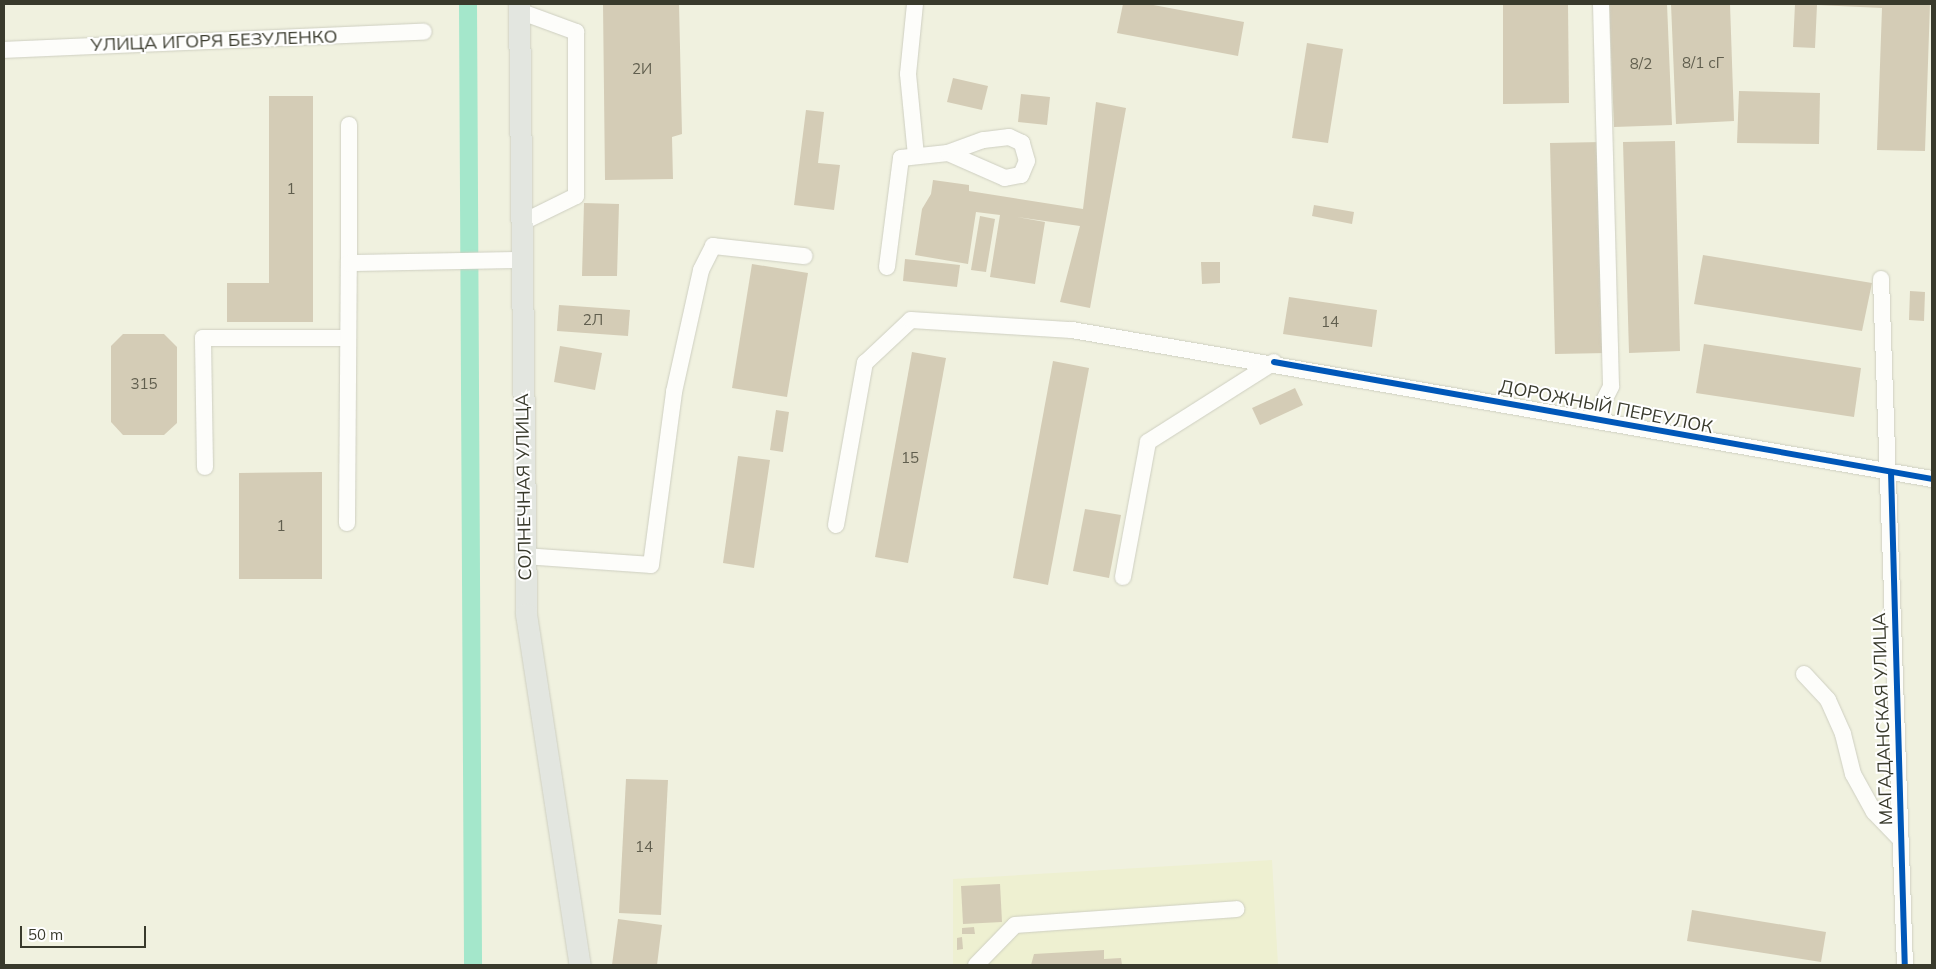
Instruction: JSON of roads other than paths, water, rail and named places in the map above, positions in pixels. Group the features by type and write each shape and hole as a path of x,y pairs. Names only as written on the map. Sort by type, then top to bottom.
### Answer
{"main road":[{"name":"СОЛНЕЧНАЯ УЛИЦА","path":"519,7 521,223 513,260 526,614 580,965"}],"street":[{"path":"915,4 908,74 916,155"},
{"path":"1594,420 1612,386 1600,4"},
{"path":"519,7 576,32 576,196 521,223"},
{"name":"УЛИЦА ИГОРЯ БЕЗУЛЕНКО","path":"4,50 424,32"},
{"path":"347,523 346,338 349,262 349,125"},
{"path":"887,267 901,158 948,153"},
{"path":"525,556 651,564 674,392 701,270 713,246 804,256"},
{"path":"349,262 513,260"},
{"name":"МАГАДАНСКАЯ УЛИЦА","path":"1882,279 1891,472 1905,965"},
{"name":"ДОРОЖНЫЙ ПЕРЕУЛОК","path":"836,525 865,363 911,320 1072,330 1274,362 1932,479"},
{"path":"205,467 203,338 346,338"},
{"path":"1123,576 1148,442 1274,362"},
{"path":"1804,674 1828,700 1843,734 1853,774 1874,812 1901,840"},
{"path":"976,965 1015,925 1236,909"}],"waterway":[{"path":"468,4 473,965"}]}
